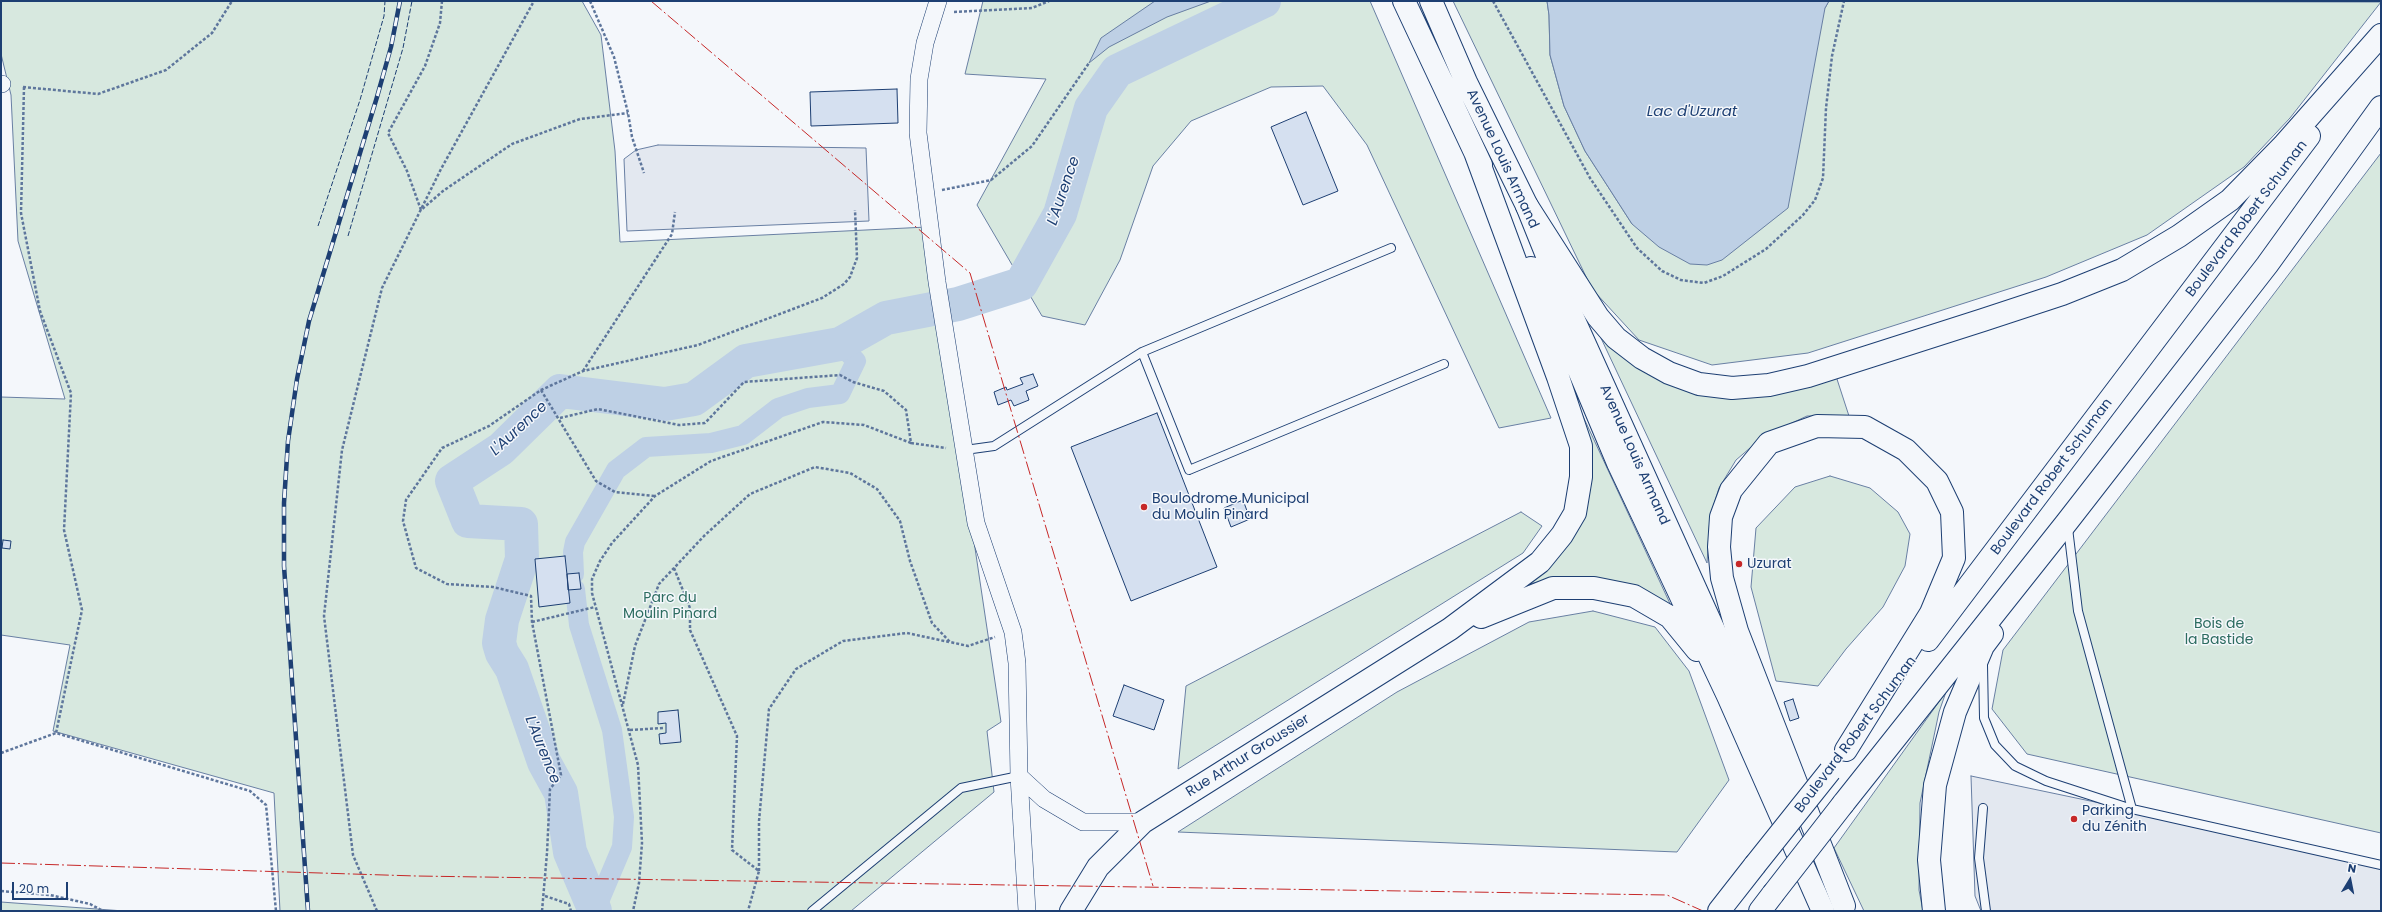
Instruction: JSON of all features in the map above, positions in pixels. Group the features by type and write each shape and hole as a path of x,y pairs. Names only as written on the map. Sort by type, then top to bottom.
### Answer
{"main road":[{"name":"Avenue Louis Armand","path":"1404,1 1570,349 1618,463 1728,696"},
{"name":"Avenue Louis Armand","path":"1431,1 1466,82 1527,206 1564,298 1838,909"},
{"path":"1527,206 1598,317 1616,338 1642,358 1669,373 1699,384 1732,388 1769,385 1808,376 1983,320 2062,294 2122,270 2179,236 2230,200 2283,146 2381,35"},
{"name":"Boulevard Robert Schuman","path":"1719,911 1846,750 2381,41"},
{"path":"1760,911 2067,522 2267,265 2381,107"},
{"path":"1450,629 1540,562 1562,535 1575,513 1581,477 1581,446 1558,376 1475,152"},
{"path":"1838,909 1737,631 1722,578 1719,547 1721,517 1731,490 1769,443 1817,426 1865,427 1906,450 1937,481 1952,512 1954,558 1931,613 1846,750"},
{"path":"1934,911 1929,860 1935,785 1954,712 1983,646 2067,522"},
{"path":"1450,629 1553,588 1594,588 1634,596 1670,617 1697,650 1728,696 1838,909"},
{"name":"Rue Arthur Groussier","path":"1071,911 1098,867 1143,822 1450,629"}],"street":[{"path":"937,6 925,43 918,79 918,133 924,193 936,282 976,522 1013,632 1017,663 1019,776 1028,911"},
{"path":"1019,776 1044,799 1083,822 1143,822"}],"lane":[{"path":"965,450 994,446 1142,352 1391,248"},
{"path":"1142,352 1189,470 1444,364"},
{"path":"2067,522 2078,611 2132,809"},
{"path":"1983,646 1984,718 1995,745 2015,766 2046,781 2132,809 2381,865"},
{"path":"812,911 961,788 1019,776"},
{"path":"1983,808 1979,858 1986,911"}],"path":[{"path":"2,84 98,94 166,70 212,33 232,1"},
{"path":"421,210 407,171 388,133 425,66 440,23 442,1"},
{"path":"377,911 353,855 324,616 342,450 382,288 505,50 534,1"},
{"path":"590,1 614,57 628,113 632,137 644,173"},
{"path":"937,6 985,11 1032,8 1049,1"},
{"path":"1493,1 1590,178 1637,248 1662,271 1681,280 1704,283 1723,276 1766,248 1803,215 1815,200 1822,178 1826,108 1832,56 1844,1"},
{"path":"924,193 991,180 1032,146 1089,63"},
{"path":"24,87 21,213 40,311 71,394 64,530 82,610 56,733"},
{"path":"421,210 443,191 512,144 580,119 628,113"},
{"path":"542,911 550,789 561,775 532,622 530,596 504,590 447,584 416,568 403,521 406,500 442,448 489,426 542,390 583,371 698,345 822,298 844,284 850,277 857,258 855,210"},
{"path":"583,371 672,234 675,212"},
{"path":"560,418 598,409 680,425 705,423 744,382 840,375 854,382 884,391 906,410 911,443"},
{"path":"542,390 547,396 596,481 615,492 655,496"},
{"path":"633,911 639,883 642,843 638,765 630,730 592,593 592,580 600,561 612,542 655,496 711,461 823,422 864,425 911,443 965,450"},
{"path":"623,705 635,646 659,584 750,494 815,467 850,473 877,489 900,521 910,561 932,623 950,642"},
{"path":"674,568 690,608 690,630 737,736 732,850 759,871"},
{"path":"532,622 595,606"},
{"path":"748,911 759,871 759,822 768,709 796,669 843,641 908,633 968,646 1013,632"},
{"path":"630,730 663,728"},
{"path":"1,753 56,733 250,791 266,805 276,911"},
{"path":"1,891 50,895 90,904 103,911"},
{"path":"544,896 569,904 571,911"}],"green space":[{"name":"Parc du Moulin Pinard","path":"1,1 582,1 601,35 615,151 620,242 927,227 1001,722 987,731 994,792 851,911 280,911 274,793 53,731 70,645 1,635 1,397 65,399 18,241 11,95 1,54"},
{"path":"983,1 1370,1 1551,418 1499,428 1367,145 1323,86 1271,87 1191,121 1153,166 1120,260 1085,325 1042,316 977,205 1046,79 965,74"},
{"path":"1453,1 1547,1 1549,15 1550,55 1564,106 1585,151 1632,224 1825,8 1829,1 2381,2 2290,118 2244,167 2147,235 2046,277 1808,353 1712,365 1639,340 1592,289"},
{"name":"Bois de la Bastide","path":"2381,153 2381,833 2027,754 1992,709 2003,650"},
{"path":"1600,336 1635,365 1669,381 1835,373 1849,416 1807,416 1764,436 1736,460 1719,488 1710,517 1707,563"},
{"path":"1575,399 1673,610 1556,578 1529,584 1570,542"},
{"path":"1830,476 1870,488 1898,512 1910,534 1905,566 1883,607 1846,649 1818,686 1776,681 1751,587 1756,528 1795,487"},
{"path":"1521,512 1542,526 1523,553 1178,769 1186,686"},
{"path":"1593,611 1655,627 1689,671 1729,780 1677,852 1178,832 1397,692 1529,622"},
{"path":"1946,692 1939,712 1920,803 1919,890 1923,911 1864,911 1834,848"},
{"path":"1,902 124,911 1,911"}],"shaded area":[{"path":"658,145 866,148 869,221 627,231 624,159 636,150"},
{"name":"Parking du Zénith","path":"1971,776 2381,862 2381,911 1981,911 1975,896"}],"water":[{"path":"1155,1 1211,1 1167,17 1109,47 1089,63 1101,38"},
{"name":"Lac d'Uzurat","path":"1547,1 1829,1 1825,8 1788,208 1722,260 1707,265 1690,264 1659,247 1632,224 1585,151 1564,106 1550,55 1549,15"}],"building":[{"path":"897,89 898,123 811,126 810,92"},
{"path":"1306,112 1338,191 1303,205 1271,127"},
{"path":"1033,374 1038,386 1026,391 1029,400 1014,406 1011,400 998,405 994,392 1006,387 1007,390 1023,384 1020,378"},
{"name":"Boulodrome Municipal du Moulin Pinard","path":"1157,413 1217,567 1131,601 1071,447"},
{"path":"1243,500 1250,519 1231,527 1224,508"},
{"path":"3,540 11,541 10,549 2,548"},
{"path":"565,556 570,603 539,607 535,559"},
{"path":"579,573 581,589 568,590 567,574"},
{"path":"1124,685 1164,700 1154,730 1113,716"},
{"path":"1793,699 1799,718 1790,721 1784,702"},
{"path":"678,710 681,742 660,744 659,734 666,733 666,723 658,724 658,712"}],"waterway":[{"name":"L'Aurence","path":"595,911 570,852 561,793 544,762 512,669 502,653 499,643 502,620 522,559 521,524 468,521 452,481 501,449 560,391 665,404 694,399 746,361 840,344 886,318 958,304 1021,284 1060,214 1091,108 1117,71 1264,1"},
{"name":"L'Aurence","path":"574,574 573,552 575,542 616,470 646,447 711,443 743,435 778,408 808,398 840,394 856,361 840,344"},
{"name":"L'Aurence","path":"575,589 579,625 612,730 624,817 622,847 595,911"}],"railway":[{"path":"308,911 284,566 284,503 288,441 297,379 309,321 377,97 391,47 400,1"}],"fence":[{"path":"318,226 360,100 384,16 385,1"},
{"path":"348,236 403,48 412,1"}],"power":[{"path":"651,1 970,273 1153,886"},
{"path":"1,863 416,876 1667,895 1703,911"}],"place":[{"name":"Boulodrome Municipal du Moulin Pinard","path":"1144,507"},
{"name":"Uzurat","path":"1739,564"},
{"name":"Parking du Zénith","path":"2074,819"}]}
